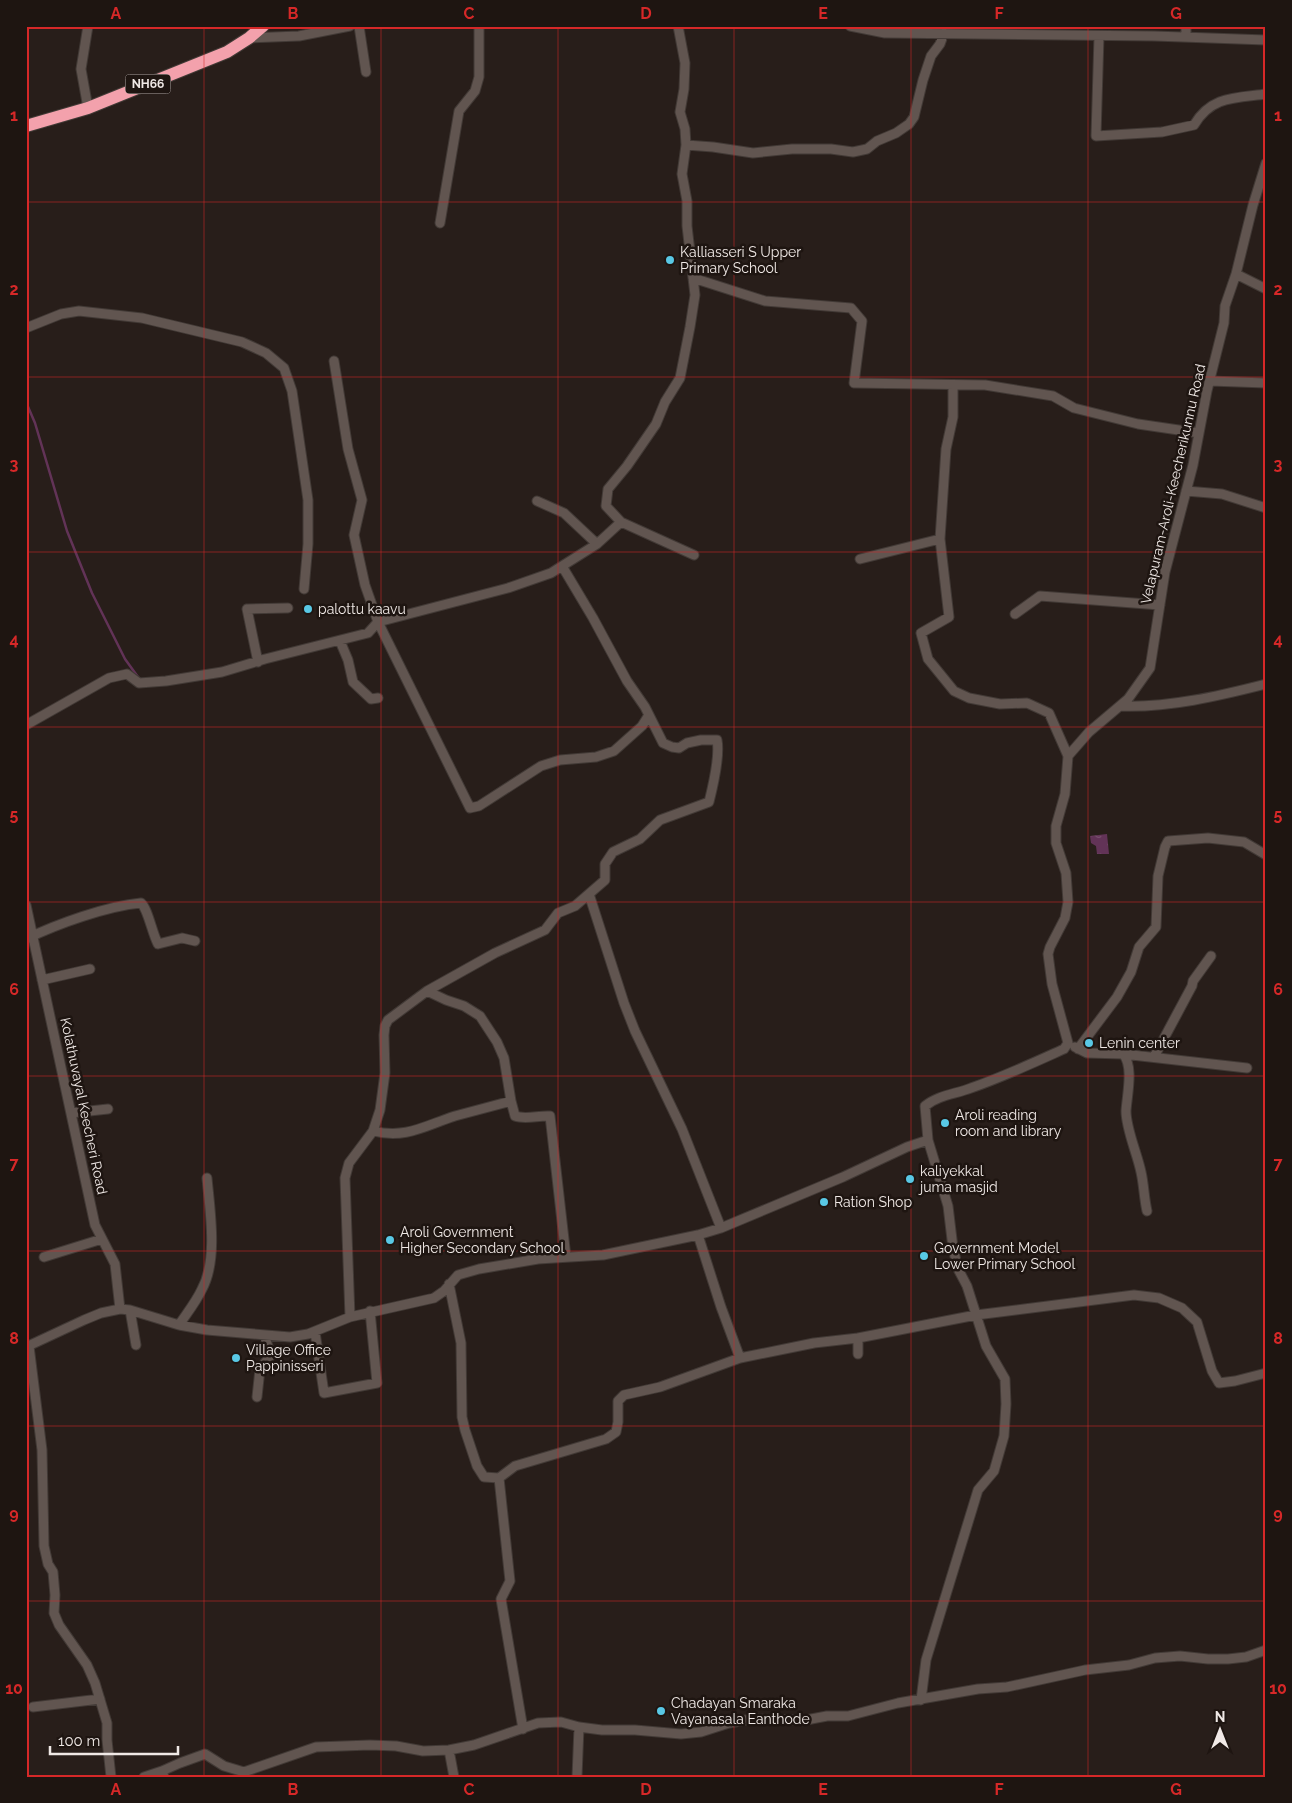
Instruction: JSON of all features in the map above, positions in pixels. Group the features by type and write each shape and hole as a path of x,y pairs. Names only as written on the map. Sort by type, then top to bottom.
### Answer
{"highway":[{"name":"NH66","path":"26,126 88,108 227,52 249,38 263,26"}],"street":[{"path":"88,26 81,68 88,108"},
{"path":"249,38 299,36 350,26"},
{"path":"359,26 366,72"},
{"path":"440,223 459,111 475,91 480,77 480,26"},
{"path":"678,26 685,63 684,89 680,112 685,129 686,145 682,174 687,201 687,226 695,295 680,378 665,402 656,424 608,489 606,506 621,522 694,555"},
{"path":"850,26 885,33 944,34 1040,31 1099,36 1266,40"},
{"path":"1186,26 1186,37"},
{"path":"686,145 752,153 792,149 831,149 853,152 866,149 909,124 914,117 922,80 931,56 940,44 944,34"},
{"path":"1099,36 1096,136 1162,132 1194,126 1201,114 1210,105 1225,100 1266,94"},
{"name":"Velapuram-Aroli-Keecherikunnu Road","path":"1068,756 1089,732 1128,699 1150,668 1165,572 1186,491 1224,323 1225,306 1236,274 1253,205 1266,164"},
{"path":"1236,274 1266,289"},
{"path":"693,278 765,300 852,308 862,321 854,383 985,385 1053,396 1074,408 1138,424 1199,433"},
{"path":"26,328 61,314 79,310 142,318 242,342 266,353 284,368 292,391 308,500 308,544 304,589"},
{"path":"334,361 348,449 362,500 354,535 366,585 378,622 470,808 479,806 541,766 560,760 596,757 614,751 642,726 649,715"},
{"path":"1210,381 1266,383"},
{"path":"953,385 953,417 946,449 940,539 949,616 921,633 928,659 954,691 968,698 1000,704 1027,703 1049,713 1068,756 1065,794 1056,826 1056,843 1066,873 1068,902 1064,918 1048,954 1052,984 1068,1043 1087,1053 1123,1054 1247,1068"},
{"path":"1186,491 1222,494 1266,508"},
{"path":"537,501 564,513 597,544"},
{"path":"26,725 109,678 128,674 139,683 145,683 222,672 368,633 378,622 508,588 551,573 597,544 621,522"},
{"path":"860,559 940,539"},
{"path":"350,1317 345,1178 349,1163 373,1131 380,1110 385,1073 385,1026 388,1020 426,991 495,953 545,930 558,913 575,906 605,880 605,864 613,852 640,839 660,820 709,802 718,754 718,740 701,740 687,743 679,748 663,743 649,715 627,681 594,618 562,566"},
{"path":"1015,614 1040,596 1160,605"},
{"path":"258,662 247,609 288,608"},
{"path":"340,641 348,660 353,682 371,699 378,698"},
{"path":"1120,706 1143,707 1184,701 1266,684"},
{"path":"1078,1049 1117,997 1131,972 1139,947 1156,926 1158,876 1168,841 1208,838 1244,842 1266,855"},
{"path":"589,894 630,1017 682,1129 721,1228"},
{"path":"30,938 82,917 130,904 141,903 146,907 153,935 158,944 182,938 195,941"},
{"name":"Kolathuvayal Keecheri Road","path":"26,905 30,938 42,980 95,1226 115,1264 120,1310"},
{"path":"1154,1058 1192,986 1193,980 1211,956"},
{"path":"42,980 90,969"},
{"path":"426,991 464,1006 480,1016 497,1042 504,1058 515,1116 520,1118 540,1115 550,1116 566,1257"},
{"path":"921,1700 928,1652 978,1490 994,1471 1005,1424 1005,1379 986,1346 967,1286 958,1268 953,1248 948,1206 928,1140 925,1106 942,1096 969,1089 1012,1073 1064,1049 1068,1043"},
{"path":"1123,1054 1126,1058 1130,1078 1127,1087 1126,1113 1142,1175 1147,1211"},
{"path":"373,1131 395,1134 409,1133 454,1117 511,1101"},
{"path":"71,1113 108,1109"},
{"path":"110,1777 107,1723 100,1699 87,1665 59,1625 54,1613 54,1572 48,1564 44,1546 42,1450 28,1347 101,1313 120,1310 130,1310 179,1325 264,1335 290,1337 315,1332 350,1317 434,1298 444,1291 458,1275 479,1269 538,1259 603,1255 698,1235 721,1228 928,1140"},
{"path":"179,1325 203,1288 208,1271 213,1241 207,1178"},
{"path":"698,1235 721,1307 740,1358"},
{"path":"44,1257 102,1239"},
{"path":"449,1284 461,1343 462,1417 477,1466 484,1477 499,1478 515,1466 606,1438 616,1432 618,1400 624,1395 660,1388 740,1358 976,1315 1134,1295 1159,1298 1182,1308 1197,1322 1212,1371 1219,1383 1266,1373"},
{"path":"130,1310 136,1345"},
{"path":"315,1332 324,1393 377,1384 370,1312"},
{"path":"257,1397 256,1392 260,1369 271,1355 264,1335"},
{"path":"858,1338 858,1354"},
{"path":"499,1478 510,1581 501,1599 523,1730"},
{"path":"144,1777 163,1774 180,1763 205,1754 224,1766 244,1772 316,1747 370,1744 423,1751 449,1750 474,1745 523,1730 538,1723 561,1722 580,1727 681,1734 701,1732 729,1723 752,1720 806,1720 827,1716 848,1716 898,1703 978,1689 1007,1687 1085,1670 1128,1665 1155,1658 1180,1656 1228,1659 1246,1657 1266,1650"},
{"path":"33,1707 100,1699"},
{"path":"576,1777 580,1727"},
{"path":"449,1750 454,1777"}],"water":[{"path":"1107,834 1109,854 1097,854 1096,846 1091,843 1090,836"}],"waterway":[{"path":"26,402 35,423 67,531 92,593 125,659 138,677"}],"place":[{"name":"Kalliasseri S Upper Primary School","path":"670,260"},
{"name":"palottu kaavu","path":"308,609"},
{"name":"Lenin center","path":"1089,1043"},
{"name":"Aroli reading room and library","path":"945,1123"},
{"name":"kaliyekkal juma masjid","path":"910,1179"},
{"name":"Ration Shop","path":"824,1202"},
{"name":"Aroli Government Higher Secondary School","path":"390,1240"},
{"name":"Government Model Lower Primary School","path":"924,1256"},
{"name":"Village Office Pappinisseri","path":"236,1358"},
{"name":"Chadayan Smaraka Vayanasala Eanthode","path":"661,1711"}]}
